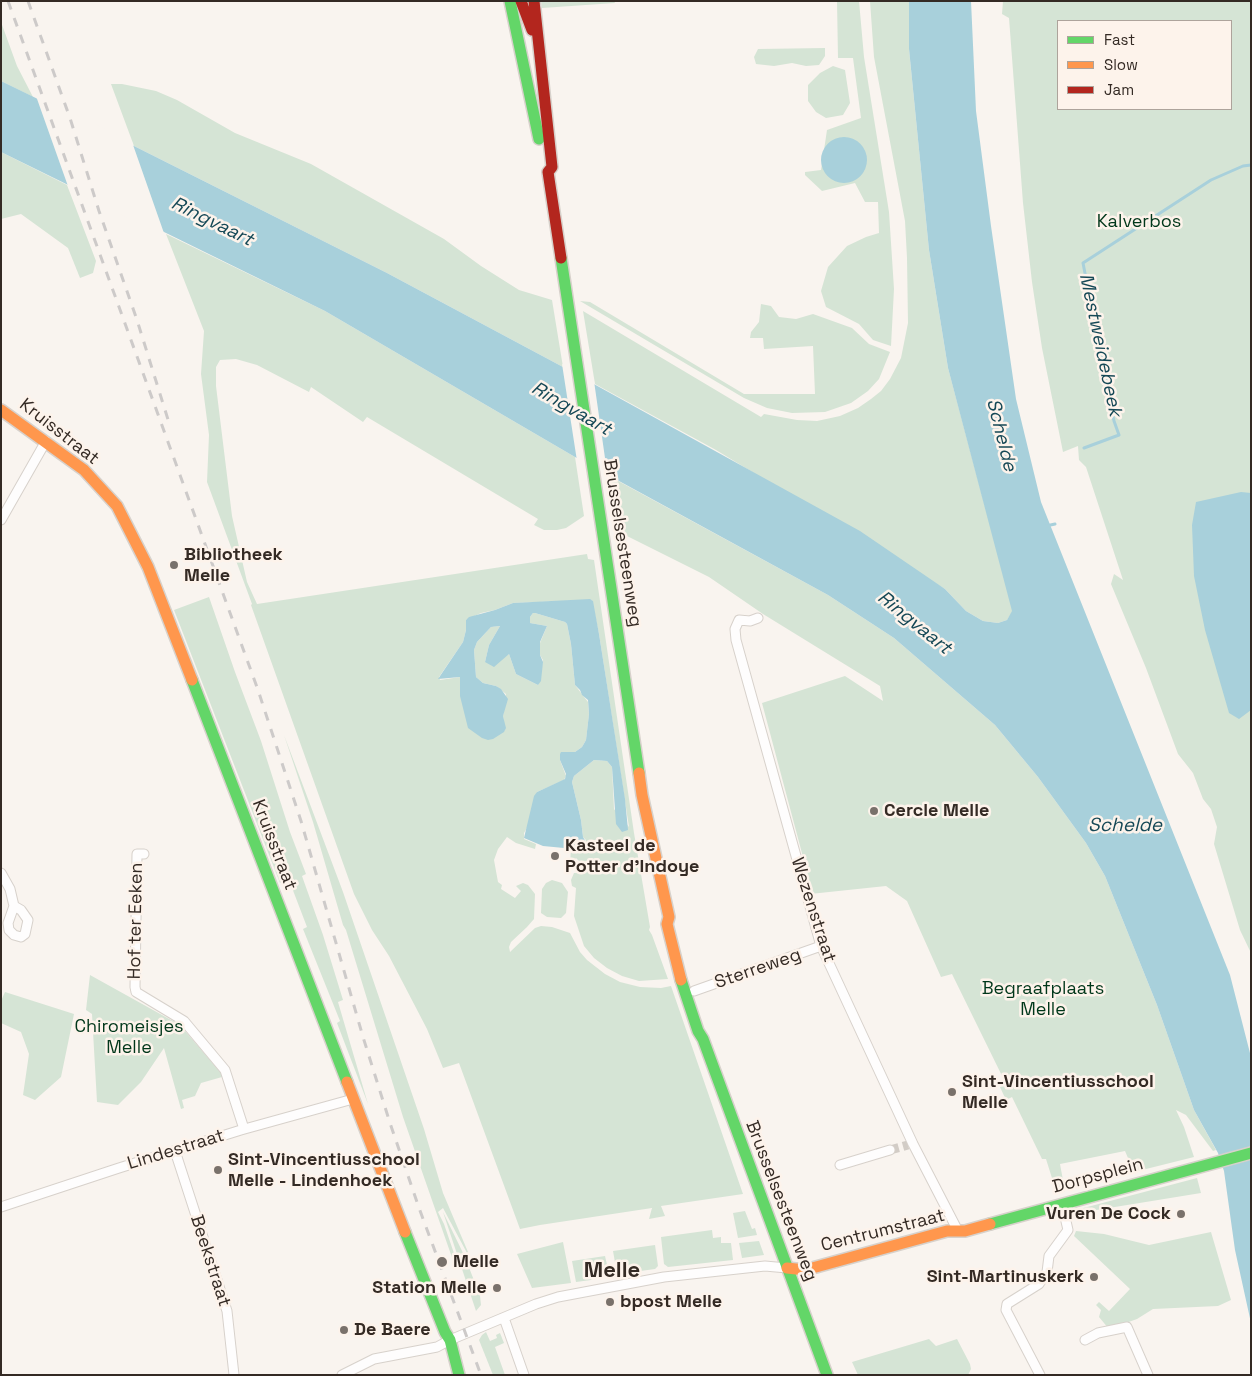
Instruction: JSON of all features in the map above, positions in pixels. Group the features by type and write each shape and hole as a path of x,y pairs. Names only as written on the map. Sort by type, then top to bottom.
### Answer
{"main road":[{"name":"Brusselsesteenweg","path":"510,1 530,93 543,168 548,172 642,795 669,917 674,923 694,991 703,1029 703,1039"},
{"path":"521,1 532,26 534,45 539,54"},
{"path":"528,1 535,13"},
{"name":"Brusselsesteenweg","path":"534,1 552,167 548,172"},
{"name":"Kruisstraat","path":"1,410 84,470 117,506 148,567 353,1099 445,1332 450,1340 458,1375"},
{"name":"Brusselsesteenweg","path":"669,917 667,924 681,980 698,1031 703,1039 827,1375"},
{"name":"Dorpsplein","path":"958,1231 965,1231 1249,1153"},
{"name":"Centrumstraat","path":"787,1268 805,1270 947,1231 958,1231"}],"street":[{"path":"1,520 46,441"},
{"name":"Wezenstraat","path":"758,618 750,621 739,620 735,628 736,640 821,946 910,1144 958,1231"},
{"name":"Hof ter Eeken","path":"144,854 137,854 136,992 184,1021 225,1070 244,1129"},
{"path":"1,873 10,889 14,906"},
{"name":"Sterreweg","path":"694,991 821,946"},
{"name":"Lindestraat","path":"1,1207 30,1196 244,1129 353,1099"},
{"path":"840,1165 890,1150"},
{"name":"Beekstraat","path":"175,1151 227,1311 234,1375"},
{"path":"1040,1375 1006,1310 1006,1304 1039,1284 1047,1272 1050,1256 1055,1246 1068,1230 1062,1204"},
{"path":"342,1375 374,1359 437,1347 558,1296 664,1277 765,1266 787,1268"},
{"path":"504,1318 524,1375"},
{"path":"1085,1340 1098,1333 1127,1328 1148,1375"}],"green space":[{"path":"541,1 614,1 615,3 542,8"},
{"path":"837,1 859,1 864,57 889,212 894,289 891,346 873,340 859,324 826,307 821,291 828,267 847,246 879,233 878,202 865,202 855,183 822,191 805,175 805,172 821,170 827,130 861,118 853,58 838,58"},
{"path":"870,1 909,1 909,49 929,250 948,368 1013,611 1007,620 998,623 983,621 966,611 945,589 716,450 595,384 583,311 761,417 764,414 797,420 817,421 840,416 858,408 871,399 881,391 890,379 901,358 908,323 907,258 905,221 874,57"},
{"name":"Kalverbos","path":"1003,1 1251,1 1251,953 1240,930 1214,844 1217,827 1211,809 1203,799 1193,773 1178,754 1146,668 1111,584 1114,574 1123,580 1086,467 1079,460 1078,446 1063,452 1042,348 1032,282 1023,203 1009,18 1002,14"},
{"path":"1,22 17,66 33,97 1,81"},
{"path":"825,48 825,56 819,65 806,66 792,63 774,66 756,64 754,57 758,49"},
{"path":"833,66 845,70 850,103 843,115 826,118 816,112 808,101 808,85 820,73"},
{"path":"111,84 122,84 156,91 177,100 235,133 311,164 444,239 481,266 519,290 552,300 563,367 387,273 134,146"},
{"path":"1,152 67,185 96,261 93,273 80,278 68,248 21,214 1,219"},
{"path":"166,234 325,311 575,457 584,516 566,528 544,530 534,525 538,519 367,417 363,422 311,387 309,392 257,365 236,359 220,360 216,367 216,386 232,516 247,582 257,604 587,554 588,559 594,560 649,930 668,979 639,981 622,976 607,968 594,958 584,946 574,916 576,888 572,886 571,880 574,873 579,873 584,866 576,858 570,865 571,848 585,850 586,840 583,837 572,782 574,776 594,760 607,761 612,767 614,809 629,827 592,600 513,603 466,620 463,642 439,677 440,680 460,677 505,731 503,716 506,694 496,686 483,683 476,677 474,650 477,642 491,627 500,626 489,645 485,662 509,654 516,674 538,685 543,660 540,655 540,643 547,626 530,623 530,617 535,613 567,624 575,685 588,702 589,714 586,740 582,747 575,752 562,752 560,760 566,776 564,780 537,792 528,826 524,833 524,839 536,844 535,849 516,843 507,837 498,849 494,860 498,882 502,885 501,889 515,898 521,891 516,886 523,883 528,885 535,894 534,919 511,942 510,952 535,928 541,926 552,927 570,933 580,952 587,960 605,974 620,982 640,987 661,988 671,986 743,1194 661,1206 665,1216 649,1219 652,1208 520,1229 459,1063 443,1068 427,1029 354,894 207,482 209,435 201,374 204,331"},
{"path":"580,301 590,302 744,394 815,394 813,346 764,349 763,338 750,338 751,332 759,322 761,304 771,306 779,317 796,319 813,314 852,328 869,344 890,352 879,379 868,391 851,403 825,412 792,413 767,408 744,398"},
{"name":"Begraafplaats Melle","path":"609,476 828,595 894,638 995,725 1038,777 1086,843 1105,876 1157,1005 1194,1110 1216,1150 1213,1151 1186,1115 1176,1110 1194,1157 1134,1172 1125,1151 1060,1164 1065,1191 1057,1194 1046,1159 1042,1159 1012,1097 1006,1100 1000,1087 1006,1084 952,974 941,977 907,901 886,886 810,894 811,887 762,703 845,676 883,701 880,686 763,614 709,577 615,530 616,523"},
{"path":"209,597 306,874 302,876 343,1000 338,1002 368,1104 337,1023 340,1021 303,929 307,927 289,880 280,883 174,610"},
{"path":"284,735 343,892 424,1129 443,1193 468,1252 443,1208 438,1212 459,1268 456,1269 403,1117 313,822"},
{"path":"552,880 562,883 568,892 566,913 561,918 547,917 541,913 542,889 546,883"},
{"name":"Chiromeisjes Melle","path":"90,975 180,1025 221,1073 222,1077 201,1083 195,1096 182,1100 184,1108 181,1109 164,1048 141,1082 118,1105 97,1102 92,1014 86,1010"},
{"path":"5,992 74,1014 61,1077 35,1100 23,1095 29,1054 21,1032 1,1023 1,1001"},
{"path":"1197,1178 1201,1193 1078,1213 1076,1211 1076,1210"},
{"path":"745,1211 752,1229 755,1228 757,1235 738,1238 733,1213"},
{"path":"443,1212 465,1257 480,1296 481,1305 476,1311"},
{"path":"712,1230 713,1238 721,1237 721,1243 731,1243 733,1260 668,1267 664,1264 661,1237"},
{"path":"1076,1231 1104,1234 1149,1245 1211,1232 1231,1300 1218,1306 1153,1309 1137,1319 1109,1329 1099,1317 1101,1310 1096,1305 1099,1302 1109,1311 1130,1289 1074,1236"},
{"path":"759,1241 764,1255 742,1258 739,1243"},
{"path":"563,1242 571,1283 532,1288 517,1254"},
{"path":"655,1245 658,1266 655,1269 633,1272 616,1268 613,1251"},
{"path":"605,1256 608,1269 591,1280 576,1282 572,1261"},
{"path":"486,1332 490,1341 497,1338 496,1335 500,1333 504,1343 495,1347 505,1375 493,1375 479,1340"},
{"path":"929,1339 936,1346 957,1339 970,1364 971,1369 968,1375 858,1375 852,1362"}],"water":[{"path":"909,1 971,1 976,111 991,226 1016,399 1041,502 1230,975 1251,1057 1251,1323 1235,1250 1224,1171 1218,1153 1194,1110 1157,1005 1105,876 1086,843 1038,777 995,725 894,638 828,595 575,457 325,311 1,152 1,81 387,273 563,367 860,531 945,589 966,611 983,621 998,623 1007,620 1012,611 948,368 929,250 909,49"},
{"path":"844,137 857,141 863,147 867,160 863,173 857,179 844,183 831,179 825,173 821,160 825,147 831,141"},
{"path":"1241,492 1251,493 1251,710 1239,719 1229,713 1205,630 1194,576 1192,525 1196,502"},
{"path":"590,599 593,601 599,634 625,799 628,830 622,832 616,824 612,767 607,761 594,760 574,776 572,782 583,837 587,844 586,849 543,846 524,838 534,796 537,792 565,779 566,774 560,760 560,754 561,752 575,752 582,747 586,740 589,714 588,700 575,685 567,624 535,613 530,617 530,623 547,626 540,642 540,655 543,662 541,681 538,685 516,674 509,654 494,667 485,662 489,645 500,626 491,627 477,642 474,650 476,677 483,683 501,689 508,699 503,716 506,728 504,732 493,739 482,738 468,728 460,696 460,677 438,679 463,642 466,620 469,617 513,603"}],"pier":[{"path":"36,96 132,142 165,236 69,189"},
{"path":"562,364 594,381 608,479 577,461"}],"waterway":[{"name":"Mestweidebeek","path":"1084,448 1119,435 1114,421 1083,263 1211,180 1243,166 1251,165"},
{"name":"Mestweidebeek","path":"1046,526 1055,524"}],"tunnel":[{"path":"890,1150 908,1145"}],"railway":[{"path":"8,1 258,690 301,821 363,1037 390,1123 419,1208 481,1375"},
{"path":"28,1 70,118 170,426"}],"traffic: fast":[{"path":"510,1 539,139"},
{"path":"561,258 639,773"},
{"path":"192,680 347,1082"},
{"path":"681,980 698,1031 703,1039 827,1375"},
{"path":"990,1224 1251,1153"},
{"path":"405,1232 445,1332 450,1340 459,1375"}],"traffic: slow":[{"path":"1,410 84,470 117,506 148,567 192,680"},
{"path":"639,773 642,795 669,917 667,924 681,980"},
{"path":"347,1082 405,1232"},
{"path":"787,1268 805,1270 947,1231 965,1231 990,1224"}],"traffic: jam":[{"path":"521,1 532,30"},
{"path":"534,1 552,167 548,172 561,258"}],"place":[{"name":"Bibliotheek Melle","path":"174,565"},
{"name":"Cercle Melle","path":"874,811"},
{"name":"Kasteel de Potter d'Indoye","path":"555,856"},
{"name":"Sint-Vincentiusschool Melle","path":"952,1092"},
{"name":"Sint-Vincentiusschool Melle - Lindenhoek","path":"218,1170"},
{"name":"Vuren De Cock","path":"1181,1214"},
{"name":"Melle","path":"442,1262"},
{"name":"Sint-Martinuskerk","path":"1094,1277"},
{"name":"Station Melle","path":"497,1288"},
{"name":"bpost Melle","path":"610,1302"},
{"name":"De Baere","path":"344,1330"}],"district":[{"name":"Melle","path":"612,1271"}],"water label":[{"name":"Ringvaart","path":"212,222"},
{"name":"Ringvaart","path":"571,409"},
{"name":"Schelde","path":"1001,435"},
{"name":"Ringvaart","path":"914,623"},
{"name":"Schelde","path":"1125,826"}]}
